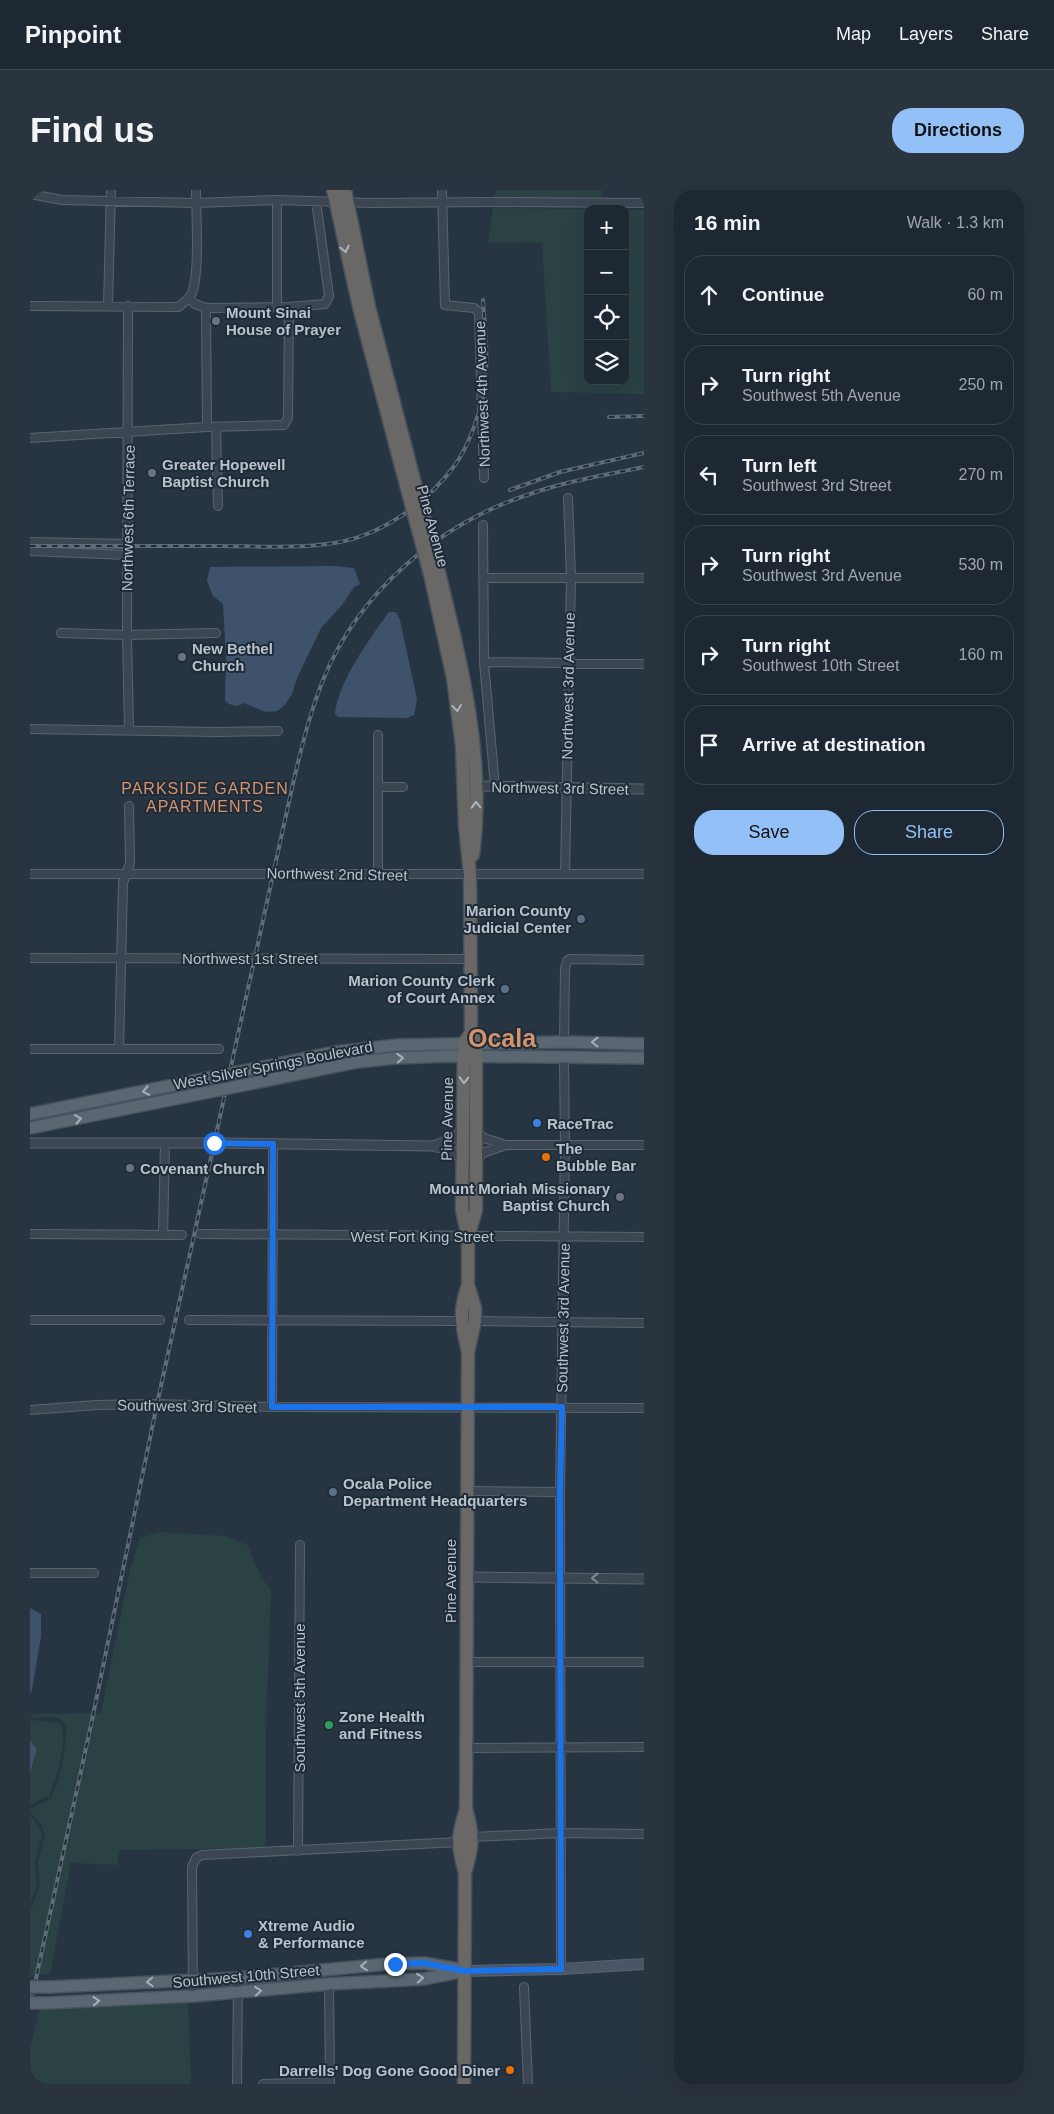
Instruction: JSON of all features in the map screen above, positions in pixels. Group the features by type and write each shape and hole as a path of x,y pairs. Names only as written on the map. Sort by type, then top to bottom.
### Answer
{"highway":[{"name":"Pine Avenue","path":"340,196 369,307 409,479 434,572 456,641 467,700 476,786 477,825 470,875"},
{"name":"Pine Avenue","path":"434,572 457,701 470,875 471,1040 462,1130 462,1210 468,1237 468,1285 475,1308 468,1352 466,1662 466,1810 472,1837 472,1850 465,1873"},
{"name":"Pine Avenue","path":"468,1237 476,1210 476,1132 470,1056"},
{"name":"Pine Avenue","path":"468,1285 461,1305 461,1321 468,1352"},
{"name":"Pine Avenue","path":"464,2084 465,1873 458,1849 459,1830 466,1810"}],"main road":[{"name":"West Silver Springs Boulevard","path":"30,1114 370,1047 471,1040 644,1044"},
{"path":"607,1057 618,1052 639,1052 644,1048"},
{"name":"West Silver Springs Boulevard","path":"30,1128 376,1060 470,1056 644,1058"},
{"name":"Southwest 10th Street","path":"30,1987 238,1978 334,1968 418,1963 465,1971"},
{"name":"Southwest 10th Street","path":"30,2003 238,1993 329,1984 424,1979 465,1971 561,1969 644,1964"}],"street":[{"path":"108,306 111,190"},
{"path":"30,306 178,307 187,300 195,278 196,190"},
{"name":"Northwest 4th Avenue","path":"442,190 445,305 474,308 479,312 484,478"},
{"path":"30,194 62,200 196,203 277,200 316,201 340,196 442,203 644,203"},
{"path":"277,200 277,307"},
{"path":"187,300 206,308 289,307 325,304 330,296 316,201"},
{"name":"Northwest 6th Terrace","path":"128,306 127,635 129,730"},
{"path":"30,438 207,427 284,425 288,418 289,307"},
{"path":"206,308 207,427"},
{"path":"216,427 218,506"},
{"name":"Northwest 3rd Avenue","path":"565,874 571,577 568,498"},
{"path":"483,525 484,662 495,787"},
{"path":"30,542 127,544"},
{"path":"30,551 127,555"},
{"path":"484,578 644,578"},
{"path":"61,633 127,635 216,633"},
{"path":"484,662 644,664"},
{"path":"30,729 278,731"},
{"path":"378,735 378,875"},
{"name":"Northwest 3rd Street","path":"476,786 644,789"},
{"path":"378,787 402,787"},
{"path":"120,1049 124,883 130,863 130,806"},
{"name":"Northwest 2nd Street","path":"30,874 644,874"},
{"name":"Northwest 1st Street","path":"30,958 470,959"},
{"path":"564,1042 565,969 567,961 570,959 644,960"},
{"path":"30,1049 219,1049"},
{"name":"Southwest 3rd Avenue","path":"561,1969 562,1578 560,1492 566,1145 564,1057"},
{"path":"432,1146 456,1138 462,1130"},
{"path":"476,1132 484,1138 506,1145 644,1145"},
{"path":"30,1143 165,1142 432,1146 449,1150 462,1158"},
{"path":"163,1235 165,1142"},
{"path":"272,1407 273,1144"},
{"path":"476,1160 483,1153 506,1145"},
{"path":"30,1234 182,1235"},
{"name":"West Fort King Street","path":"200,1234 468,1237 644,1236"},
{"path":"30,1320 160,1320"},
{"path":"189,1320 461,1321"},
{"path":"474,1321 644,1323"},
{"name":"Southwest 3rd Street","path":"30,1410 143,1404 272,1407 468,1406 644,1408"},
{"path":"467,1491 560,1492"},
{"name":"Southwest 5th Avenue","path":"298,1851 300,1545"},
{"path":"30,1573 94,1573"},
{"path":"467,1577 644,1579"},
{"path":"466,1662 644,1662"},
{"path":"466,1748 644,1747"},
{"path":"472,1837 644,1834"},
{"path":"193,1996 192,1867 196,1858 202,1855 459,1842"},
{"path":"644,1956 644,1964"},
{"path":"238,1978 238,2084"},
{"path":"263,2084 330,2083 329,1984"},
{"path":"524,1988 528,2084"}],"green space":[{"path":"497,190 602,190 602,199 493,198"},
{"path":"493,208 584,209 584,385 629,385 629,210 644,210 644,394 551,392 542,242 488,243"},
{"path":"159,1532 224,1536 248,1545 260,1574 271,1590 266,1728 266,1848 118,1850 118,1865 71,1863 50,1974 30,1975 30,1912 40,1885 38,1862 45,1836 42,1826 30,1809 50,1799 56,1787 62,1766 66,1727 61,1719 52,1717 33,1718 30,1714 101,1713 130,1570 140,1538"},
{"path":"30,1720 60,1723 63,1739 60,1760 49,1796 30,1805 30,1773 37,1749 30,1740"},
{"path":"30,1815 42,1835 35,1862 37,1883 30,1905"},
{"path":"188,2001 191,2084 30,2084 30,2048 40,2009"}],"water":[{"path":"332,566 354,568 360,584 354,587 342,605 321,628 297,678 292,694 284,706 277,711 266,712 243,703 237,706 229,704 225,700 226,657 223,604 213,596 207,581 210,567"},
{"path":"389,612 396,612 400,620 417,699 414,715 407,718 338,717 335,714 337,701 348,675 364,647"},
{"path":"30,1608 41,1614 41,1636 30,1693"},
{"path":"30,1740 37,1749 30,1773"}],"railway":[{"path":"30,546 305,546 352,539 386,525 402,516 431,492 455,465 468,443 482,402 486,377 483,300"},
{"path":"609,417 644,416"},
{"path":"510,490 560,472 644,453"},
{"path":"30,2006 91,1725 157,1404 290,797 308,723 323,680 339,648 358,617 406,564 434,542 465,523 497,507 530,494 572,482 644,467"}],"place":[{"name":"Mount Sinai House of Prayer","path":"216,321"},
{"name":"Greater Hopewell Baptist Church","path":"152,473"},
{"name":"New Bethel Church","path":"182,657"},
{"name":"Marion County Judicial Center","path":"581,919"},
{"name":"Marion County Clerk of Court Annex","path":"505,989"},
{"name":"RaceTrac","path":"537,1123"},
{"name":"The Bubble Bar","path":"546,1157"},
{"name":"Covenant Church","path":"130,1168"},
{"name":"Mount Moriah Missionary Baptist Church","path":"620,1197"},
{"name":"Ocala Police Department Headquarters","path":"333,1492"},
{"name":"Zone Health and Fitness","path":"329,1725"},
{"name":"Xtreme Audio & Performance","path":"248,1934"},
{"name":"Darrells' Dog Gone Good Diner","path":"510,2070"}],"district":[{"name":"PARKSIDE GARDEN APARTMENTS","path":"205,797"},
{"name":"Ocala","path":"502,1038"}],"route":[{"path":"214,1143 273,1144 272,1407 562,1407 560,1492 562,1578 561,1969 465,1971 424,1963 395,1964"}]}
